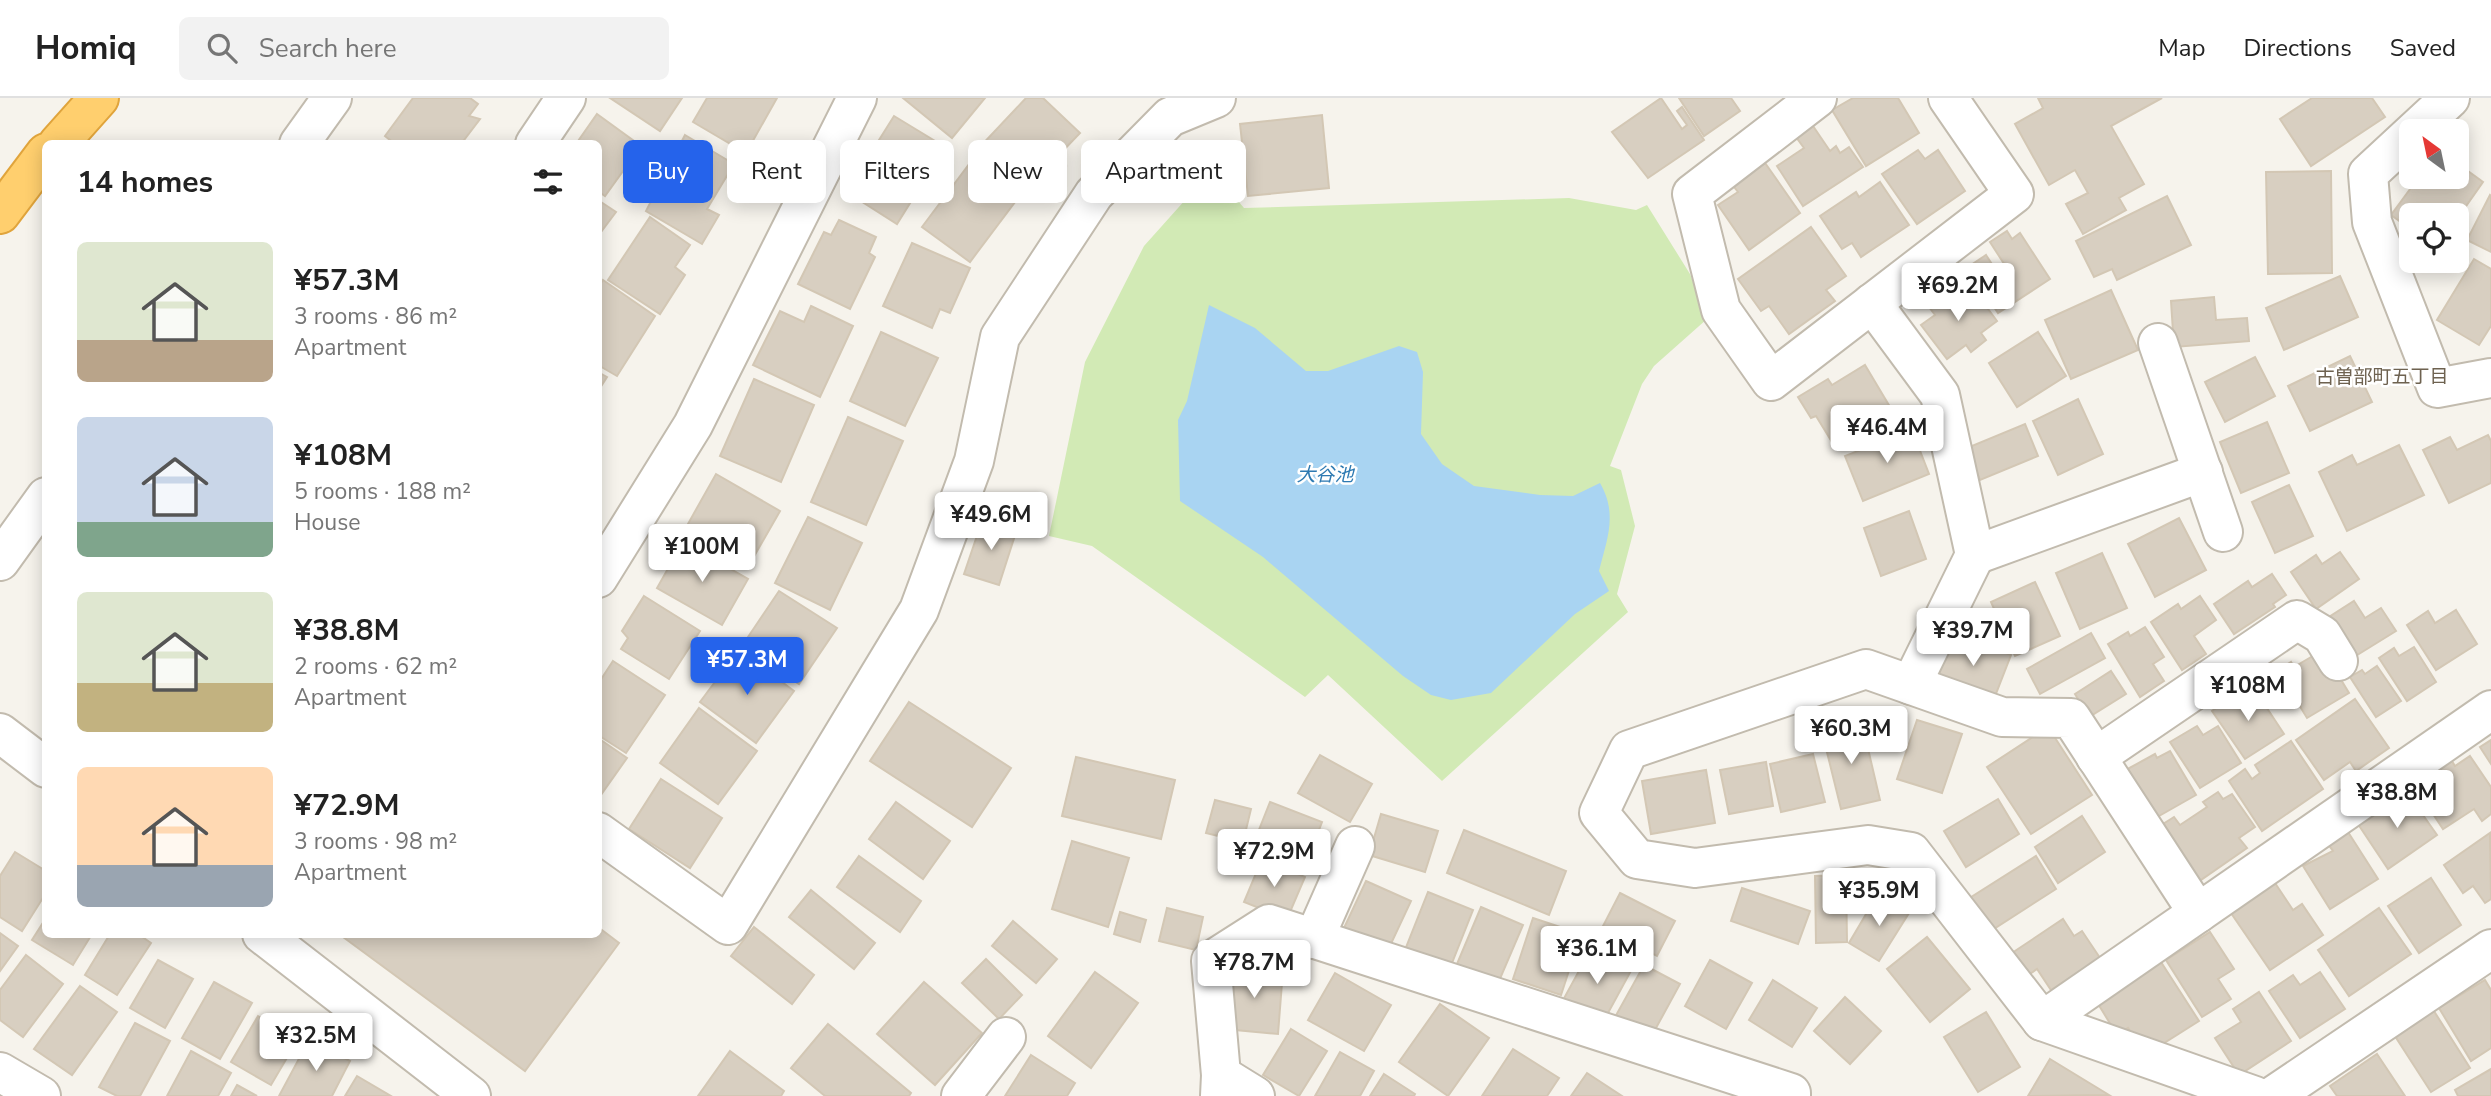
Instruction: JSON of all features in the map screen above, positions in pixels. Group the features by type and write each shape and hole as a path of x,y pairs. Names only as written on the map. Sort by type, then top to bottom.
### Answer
{"highway":[{"path":"58,140 89,98"},
{"path":"59,140 99,98"},
{"path":"0,214 39,163"}],"street":[{"path":"302,140 332,98"},
{"path":"538,140 566,98"},
{"path":"602,571 692,425 857,98"},
{"path":"602,835 729,925 919,610 974,461 1000,337 1094,194 1170,117 1216,98"},
{"path":"1817,98 1692,194 1721,310 1770,381 2014,194 1948,98"},
{"path":"2450,98 2368,174 2372,222 2437,388 2491,379"},
{"path":"1872,303 1940,395 1975,555 1911,685"},
{"path":"2158,343 2224,532"},
{"path":"1975,555 2203,472"},
{"path":"0,561 42,503"},
{"path":"2096,757 2297,620 2322,635 2338,661"},
{"path":"2198,913 2071,718 2002,717 1866,669 1629,750 1599,813 1637,859 1695,868 1868,845 1911,852 2042,1021 2255,1096"},
{"path":"2042,1021 2491,710"},
{"path":"0,733 42,765"},
{"path":"1314,939 1355,846"},
{"path":"1255,1096 1221,1085 1211,961 1269,923 1791,1093 1791,1096"},
{"path":"267,938 471,1096"},
{"path":"2273,1096 2491,949"},
{"path":"961,1096 1006,1037"},
{"path":"0,1072 41,1096"},
{"path":"0,1089 1,1096"}],"green space":[{"path":"1569,198 1636,210 1647,205 1690,274 1707,319 1654,366 1642,384 1610,466 1621,470 1635,526 1617,594 1628,612 1442,781 1328,675 1305,697 1092,546 1049,536 1085,362 1144,246 1182,203 1240,203 1244,208"}],"water":[{"name":"大谷池","path":"1209,305 1255,328 1306,371 1328,371 1399,346 1417,352 1423,372 1421,434 1442,464 1474,486 1540,495 1573,496 1600,483 1609,505 1610,516 1608,537 1599,571 1609,591 1575,614 1491,693 1451,700 1431,695 1403,676 1263,557 1180,501 1178,420 1187,401"}],"building":[{"path":"413,98 470,98 478,104 469,116 480,119 464,140 390,140 385,136"},
{"path":"610,98 682,98 660,131"},
{"path":"707,98 777,98 753,140 727,142 693,122"},
{"path":"903,98 985,98 952,138"},
{"path":"1026,98 1043,98 1080,133 1067,147 1067,140 986,140"},
{"path":"1661,98 1682,129 1687,125 1677,111 1682,107 1704,140 1648,178 1612,132"},
{"path":"1679,98 1731,98 1740,111 1704,136"},
{"path":"1853,98 1898,98 1919,133 1866,166 1832,110"},
{"path":"2038,98 2162,98 2111,126 2144,184 2119,198 2126,210 2083,234 2066,204 2088,193 2075,170 2049,185 2015,124 2043,108"},
{"path":"2312,98 2372,98 2385,117 2311,166 2280,119"},
{"path":"597,114 633,140 623,140 623,171 605,196 602,194 602,140 579,140"},
{"path":"1322,115 1329,188 1248,196 1246,140 1242,140 1240,124"},
{"path":"894,116 933,140 879,140"},
{"path":"1813,126 1830,151 1836,146 1840,153 1849,147 1863,167 1803,206 1777,166 1804,148 1796,137"},
{"path":"1918,150 1925,159 1938,150 1965,191 1917,224 1882,174"},
{"path":"713,152 727,160 727,176 713,199"},
{"path":"1763,160 1800,213 1749,250 1718,205 1738,192 1731,183"},
{"path":"968,166 968,203 1014,203 970,262 922,227 940,203 954,203 954,184"},
{"path":"2331,171 2332,273 2268,274 2266,172"},
{"path":"2469,172 2483,182 2468,203 2400,203 2410,189 2469,189"},
{"path":"1880,182 1909,225 1861,257 1852,243 1842,249 1820,216 1856,192 1859,197"},
{"path":"2490,195 2491,252 2469,241"},
{"path":"2167,196 2191,245 2117,280 2112,269 2094,277 2076,241"},
{"path":"602,203 616,212 602,231"},
{"path":"650,203 711,203 707,209 719,215 702,244 646,211"},
{"path":"864,203 910,203 897,224"},
{"path":"2399,204 2399,221 2391,215"},
{"path":"650,217 690,245 675,267 685,275 660,314 608,280"},
{"path":"839,220 876,237 869,253 875,257 850,309 798,284 824,232 831,235"},
{"path":"1811,227 1846,276 1826,290 1835,301 1789,334 1769,306 1761,311 1738,279"},
{"path":"2007,231 2012,239 2020,233 2050,279 1998,313 1968,267 1986,255 1999,275 2008,270 1990,242"},
{"path":"912,243 970,268 950,313 940,309 932,328 883,306"},
{"path":"2474,259 2491,269 2491,326 2479,345 2437,320 2466,273 2469,273"},
{"path":"2340,276 2358,317 2284,350 2266,308"},
{"path":"602,281 655,316 617,376 602,367"},
{"path":"1955,287 1969,305 1979,297 1997,321 1981,333 1986,340 1971,352 1966,345 1947,359 1921,325 1935,315 1929,307"},
{"path":"2111,290 2138,350 2071,379 2045,320"},
{"path":"2214,297 2216,320 2247,318 2249,341 2174,347 2171,301"},
{"path":"811,306 853,326 820,397 753,365 780,311 804,322"},
{"path":"881,332 938,358 905,426 850,401"},
{"path":"2038,332 2066,376 2017,407 1989,363"},
{"path":"2350,356 2372,402 2310,431 2288,386"},
{"path":"2255,357 2275,396 2225,422 2205,382"},
{"path":"1865,365 1893,412 1835,447 1816,416 1811,418 1798,397 1828,379 1832,385"},
{"path":"754,379 814,405 781,482 720,456"},
{"path":"2078,399 2103,454 2058,475 2033,421"},
{"path":"848,417 903,441 866,525 811,502"},
{"path":"2267,422 2289,473 2241,493 2220,442"},
{"path":"2025,424 2038,456 1980,480 1967,448"},
{"path":"1912,430 1929,474 1863,501 1845,456"},
{"path":"2488,435 2491,441 2491,483 2449,503 2423,450 2450,437 2457,450"},
{"path":"2399,445 2424,495 2347,531 2319,472 2352,455 2357,465"},
{"path":"716,474 780,511 748,567 684,531"},
{"path":"2289,485 2313,536 2275,553 2252,502"},
{"path":"1909,511 1926,559 1881,576 1864,528"},
{"path":"808,517 862,543 830,610 775,583"},
{"path":"983,518 1017,529 999,585 964,574"},
{"path":"2179,518 2206,570 2155,597 2128,544"},
{"path":"683,542 748,579 722,625 657,588"},
{"path":"2340,552 2359,579 2316,609 2291,572 2316,555 2322,564"},
{"path":"2102,553 2127,608 2080,629 2056,573"},
{"path":"2272,574 2286,595 2273,604 2275,607 2234,634 2214,604 2248,581 2252,587"},
{"path":"2035,582 2060,636 2015,656 1991,602"},
{"path":"779,591 837,628 799,684 742,646"},
{"path":"644,596 700,631 669,679 621,649 628,638 622,631"},
{"path":"2200,596 2216,620 2194,636 2206,654 2182,670 2151,622 2178,604 2181,609"},
{"path":"2354,601 2365,618 2381,608 2396,631 2346,662 2321,622"},
{"path":"2456,610 2477,644 2436,670 2407,625 2428,611 2435,623"},
{"path":"2145,627 2164,657 2153,664 2164,681 2140,697 2108,644 2128,632 2130,636"},
{"path":"1955,632 2011,655 1992,704 1936,682"},
{"path":"2091,633 2105,658 2040,694 2027,669"},
{"path":"2414,647 2436,682 2407,701 2379,658 2394,648 2399,656"},
{"path":"739,650 794,691 756,743 700,702"},
{"path":"2323,650 2349,693 2307,718 2278,670 2291,662 2294,667"},
{"path":"613,661 665,695 626,753 602,738 602,678"},
{"path":"2377,666 2401,701 2376,717 2350,677 2362,670 2365,674"},
{"path":"2111,671 2126,694 2089,717 2075,694"},
{"path":"2255,690 2284,734 2245,759 2212,711 2234,695 2238,701"},
{"path":"2355,699 2389,748 2356,771 2350,762 2324,780 2296,740"},
{"path":"909,702 1011,768 972,827 870,761"},
{"path":"699,708 757,751 718,804 660,763"},
{"path":"1917,720 1962,734 1942,793 1897,779"},
{"path":"1862,723 1880,800 1841,809 1822,732"},
{"path":"2197,726 2203,735 2218,726 2241,763 2200,788 2170,742"},
{"path":"2048,727 2092,795 2031,834 1987,767"},
{"path":"2491,740 2491,764 2480,747"},
{"path":"602,741 627,758 602,793"},
{"path":"2291,741 2323,789 2262,831 2229,781 2245,769 2252,779 2260,773 2255,765"},
{"path":"2170,751 2196,795 2152,820 2124,771 2155,754 2157,758"},
{"path":"1813,754 1825,802 1781,812 1770,764"},
{"path":"1320,755 1372,784 1350,822 1298,793"},
{"path":"2470,756 2491,787 2491,814 2482,821 2474,809 2443,829 2412,782 2450,758 2455,766"},
{"path":"1076,757 1175,780 1161,839 1062,816"},
{"path":"1766,762 1773,806 1729,814 1720,770"},
{"path":"1706,770 1715,823 1651,834 1642,781"},
{"path":"661,779 722,818 690,868 629,829"},
{"path":"2406,791 2437,835 2388,869 2358,824"},
{"path":"2218,792 2223,799 2232,794 2255,827 2239,838 2247,848 2198,882 2166,835 2169,833 2163,824 2174,817 2180,825 2207,807 2203,802"},
{"path":"1998,799 2019,834 1966,867 1944,831"},
{"path":"1215,800 1251,809 1243,842 1206,833"},
{"path":"896,802 950,841 923,879 869,839"},
{"path":"1270,802 1322,822 1305,866 1253,845"},
{"path":"1381,814 1438,831 1425,872 1369,855"},
{"path":"2082,816 2105,852 2058,883 2035,847"},
{"path":"1464,830 1566,871 1549,915 1447,873"},
{"path":"2348,832 2378,879 2330,909 2303,866 2333,851 2328,844"},
{"path":"2490,833 2491,899 2485,903 2473,886 2463,893 2444,865"},
{"path":"1072,841 1129,858 1108,927 1052,909"},
{"path":"15,852 42,869 42,899 22,931 0,917 0,876"},
{"path":"859,856 921,901 900,932 837,887"},
{"path":"2036,856 2056,889 1989,932 1968,899"},
{"path":"1262,859 1305,877 1287,919 1244,902"},
{"path":"1846,875 1847,942 1816,943 1815,876"},
{"path":"2431,878 2461,925 2419,953 2388,906"},
{"path":"1366,881 1411,901 1389,948 1344,928"},
{"path":"2275,883 2293,910 2302,904 2323,935 2270,970 2231,913"},
{"path":"1742,888 1810,911 1798,944 1731,921"},
{"path":"811,890 875,943 854,969 789,917"},
{"path":"1428,892 1473,910 1450,968 1405,950"},
{"path":"1620,893 1675,921 1657,956 1602,928"},
{"path":"1878,894 1909,913 1879,961 1849,943"},
{"path":"1481,907 1523,925 1499,981 1457,964"},
{"path":"1167,908 1203,917 1196,950 1159,941"},
{"path":"2379,908 2411,954 2349,996 2318,950"},
{"path":"1120,912 1146,920 1140,942 1114,934"},
{"path":"1533,918 1581,934 1561,995 1513,979"},
{"path":"2063,919 2074,936 2082,931 2100,958 2051,990 2037,969 2027,976 2012,953"},
{"path":"1013,921 1057,959 1036,983 992,946"},
{"path":"42,924 42,938 90,938 73,965 32,940"},
{"path":"754,927 814,975 792,1004 731,956"},
{"path":"602,930 619,943 525,1071 344,938 602,938"},
{"path":"2210,932 2234,969 2218,979 2231,999 2202,1017 2166,960"},
{"path":"0,933 18,946 0,971"},
{"path":"1927,937 1970,989 1930,1022 1887,969"},
{"path":"108,938 144,938 151,943 117,995 85,975"},
{"path":"1592,947 1632,969 1602,1024 1562,1002"},
{"path":"26,955 63,984 23,1037 0,1020 0,990"},
{"path":"986,959 1022,995 999,1019 962,983"},
{"path":"158,960 193,979 165,1028 130,1008"},
{"path":"1710,960 1752,983 1726,1029 1685,1006"},
{"path":"2161,962 2199,1021 2145,1055 2128,1028 2117,1035 2097,1002"},
{"path":"1231,965 1283,970 1278,1034 1225,1029"},
{"path":"1644,965 1680,984 1650,1039 1614,1019"},
{"path":"1095,972 1138,1003 1091,1068 1048,1036"},
{"path":"2320,972 2345,1009 2300,1038 2269,991 2293,975 2300,985"},
{"path":"1335,973 1391,1005 1364,1051 1308,1020"},
{"path":"1773,980 1817,1008 1792,1047 1749,1020"},
{"path":"2485,980 2491,990 2491,1048 2471,1061 2439,1008"},
{"path":"214,982 252,1003 220,1059 182,1038"},
{"path":"924,982 982,1033 935,1085 877,1034"},
{"path":"80,986 117,1012 72,1075 34,1049"},
{"path":"2259,992 2291,1041 2239,1075 2215,1038 2241,1022 2233,1009"},
{"path":"1845,997 1881,1031 1850,1064 1814,1031"},
{"path":"1440,1004 1489,1038 1448,1096 1399,1062"},
{"path":"2432,1008 2470,1068 2431,1092 2393,1033"},
{"path":"1986,1012 2020,1067 1978,1092 1944,1037"},
{"path":"258,1016 298,1039 271,1085 231,1062"},
{"path":"135,1023 170,1041 140,1096 117,1096 99,1087"},
{"path":"828,1024 911,1093 909,1096 825,1096 791,1068"},
{"path":"1291,1029 1327,1051 1299,1096 1263,1075"},
{"path":"309,1040 350,1061 332,1096 279,1096"},
{"path":"1513,1049 1559,1078 1547,1096 1482,1096"},
{"path":"191,1051 231,1073 218,1096 167,1096"},
{"path":"730,1051 784,1091 781,1096 698,1096"},
{"path":"1340,1052 1374,1071 1360,1096 1315,1096"},
{"path":"2377,1054 2405,1096 2337,1096 2330,1086"},
{"path":"1031,1055 1075,1083 1067,1096 1005,1096"},
{"path":"2050,1059 2109,1095 2028,1096"},
{"path":"2491,1069 2491,1096 2458,1096 2455,1090"},
{"path":"1587,1073 1622,1096 1571,1096"},
{"path":"1384,1074 1415,1094 1414,1096 1370,1096"},
{"path":"357,1076 391,1096 345,1096"},
{"path":"237,1085 257,1096 231,1096"}],"district":[{"name":"古曽部町五丁目","path":"2382,376"}]}
